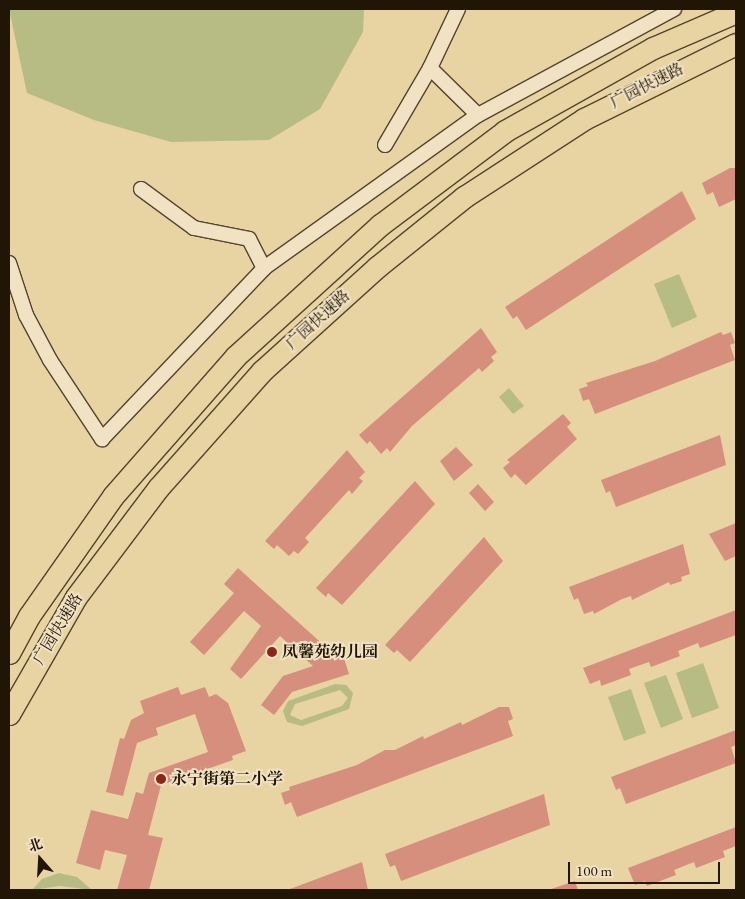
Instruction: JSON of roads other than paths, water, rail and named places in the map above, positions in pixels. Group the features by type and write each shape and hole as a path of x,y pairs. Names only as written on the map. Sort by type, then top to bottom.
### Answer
{"highway":[{"name":"广园快速路","path":"9,653 29,616 113,496 236,356 380,225 498,137 653,48 736,11"},
{"name":"广园快速路","path":"9,714 76,597 159,487 262,371 377,267 464,197 584,119 736,44"}],"street":[{"path":"385,145 430,68 458,9"},
{"path":"9,263 26,315 50,360 102,439 264,268 478,115 674,9"},
{"path":"430,68 478,115"},
{"path":"141,189 194,228 248,239 264,268"}],"place":[{"name":"凤馨苑幼儿园","path":"272,652"},
{"name":"永宁街第二小学","path":"161,779"}]}
